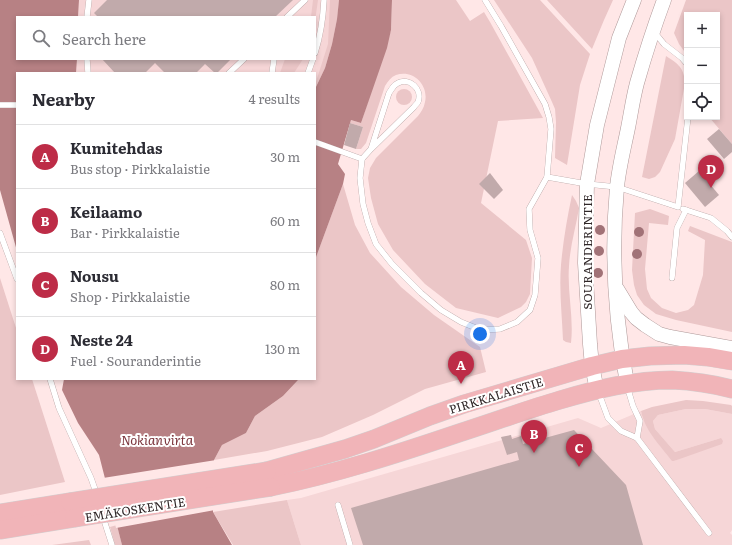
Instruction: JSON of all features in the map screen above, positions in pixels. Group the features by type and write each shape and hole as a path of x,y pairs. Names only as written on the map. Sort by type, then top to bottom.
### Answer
{"main road":[{"name":"PIRKKALAISTIE","path":"269,479 464,404 592,366 622,359 650,356 684,355 732,361"},
{"name":"PIRKKALAISTIE","path":"269,479 302,481 388,457 519,412 627,383 672,380 701,383 732,389"},
{"name":"EMÄKOSKENTIE","path":"0,514 72,510 269,479"},
{"name":"EMÄKOSKENTIE","path":"0,530 72,510"}],"street":[{"name":"SOURANDERINTIE","path":"597,390 592,366 585,263 587,184 597,125 619,38 634,0"},
{"path":"627,383 622,359 614,285 617,187 637,84 653,30 664,0"},
{"path":"614,285 636,318 648,328 659,334 732,348"}],"lane":[{"path":"87,16 89,0"},
{"path":"288,16 305,0"},
{"path":"316,50 323,23 324,0"},
{"path":"371,149 389,93 393,86 398,82 406,81 411,83 416,87 418,101 414,107 362,159 360,178 363,204 376,244 392,264 421,293 441,310 461,322 481,330 500,329 516,322 530,310 535,295 538,258 530,230 529,209 547,177 551,129 545,104 485,0"},
{"path":"653,30 664,44 684,60"},
{"path":"87,60 88,72"},
{"path":"230,72 243,60"},
{"path":"272,72 274,60"},
{"path":"308,72 313,60"},
{"path":"0,105 16,105"},
{"path":"678,207 688,120"},
{"path":"316,142 362,159"},
{"path":"547,177 587,184 617,187 711,218 732,237"},
{"path":"672,278 677,228 686,210"},
{"path":"0,233 16,277"},
{"path":"50,380 59,408 92,478 112,545"},
{"path":"627,383 633,406 640,421 637,438"},
{"path":"597,390 608,418 621,431 637,438 709,533"},
{"path":"338,505 350,545"}],"shaded area":[{"path":"79,0 339,0 337,19 316,86 316,72 76,72 77,60 316,60 316,16 78,16"},
{"path":"313,0 318,0 316,16 311,16"},
{"path":"330,0 339,0 332,44 325,68 316,87 316,82 328,44"},
{"path":"392,0 456,0 470,21 484,12 543,118 498,121 481,203 526,240 532,258 530,294 526,302 521,307 498,318 456,308 425,284 393,250 378,224 371,198 368,178 370,168 376,158 418,116 424,106 426,96 422,84 414,76 402,74 393,77 385,86 366,143 361,149 356,149 363,127 350,123 351,120 361,123 391,30"},
{"path":"494,0 540,0 590,54 580,85 567,165 555,158 556,122 555,109 552,102 532,58"},
{"path":"547,0 613,0 592,49"},
{"path":"686,0 732,0 732,144 712,120 720,120 720,12 684,12 684,51 674,33"},
{"path":"666,56 680,66 684,78 684,89 675,139 660,172 655,177 649,179 642,177"},
{"path":"285,60 302,60 295,72 280,72"},
{"path":"401,89 407,89 412,94 410,103 407,105 401,105 396,100 396,94"},
{"path":"343,184 355,225 370,253 401,287 434,315 480,347 486,372 425,389 373,415 322,437 267,451 214,460 222,445 246,433 255,416 283,396 298,380 316,380 316,257"},
{"path":"572,195 579,208 569,266 572,324 571,343 563,340 560,284 563,248"},
{"path":"650,209 669,216 668,225 649,223 645,269 647,289 651,298 662,308 676,313 688,310 694,305 703,275 705,240 688,231 690,226 732,242 732,332 676,320 656,314 644,305 637,295 632,270 635,213"},
{"path":"0,278 16,328 16,380 32,380 65,482 0,495"},
{"path":"686,400 731,405 732,414 705,409 686,409 658,415 653,421 655,429 675,452 721,438 723,441 722,444 672,461 649,431 641,411 652,407"},
{"path":"686,409 705,409 732,414 732,530 730,533 732,535 732,545 301,545 287,500 301,498 578,418 601,428 641,411 643,419 674,461 721,438 675,452 655,429 653,421 658,415"},
{"path":"287,500 301,545 233,545 213,512"},
{"path":"117,525 122,545 115,545 110,527"},
{"path":"89,540 91,545 52,545"}],"water":[{"path":"0,0 79,0 78,16 16,16 16,60 77,60 76,72 16,72 16,247 0,190"},
{"path":"339,0 392,0 391,30 387,48 361,123 351,120 338,164 345,174 343,184 316,257 316,87 325,68 337,19"},
{"name":"Nokianvirta","path":"64,380 298,380 283,396 255,416 246,433 222,445 214,460 213,512 232,545 122,545 99,455 78,423 62,390"}],"pier":[{"path":"216,460 215,510 116,528 103,478"}],"building":[{"path":"107,0 293,0 276,16 97,16 94,13"},
{"path":"103,60 230,60 218,72 214,72 205,64 197,72 164,72 155,63 146,72 114,72"},
{"path":"350,123 363,127 356,149 344,145"},
{"path":"719,129 732,144 732,152 724,159 707,139"},
{"path":"699,171 719,195 705,207 685,183"},
{"path":"490,173 503,190 494,199 479,184"},
{"path":"574,430 626,485 643,545 363,545 351,508 519,460 517,452 507,455 501,437 511,435 512,439 521,436 523,444"}],"place":[{"name":"Neste 24","path":"711,188"},
{"name":"Kumitehdas","path":"461,384"},
{"name":"Keilaamo","path":"534,453"},
{"name":"Nousu","path":"579,467"}]}
